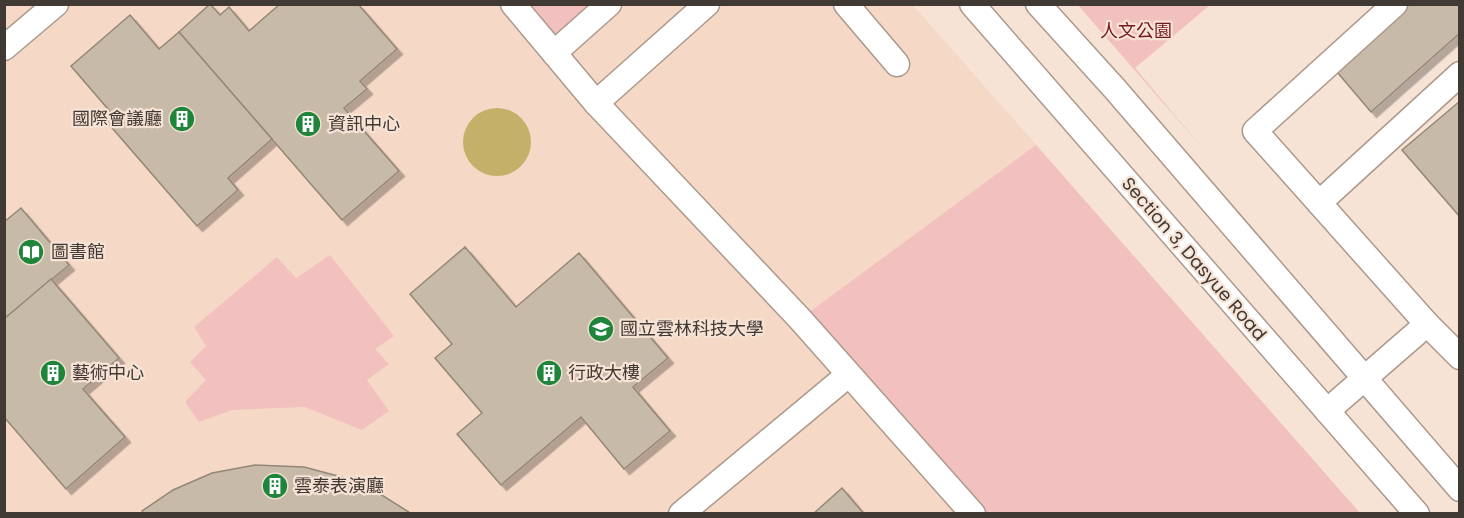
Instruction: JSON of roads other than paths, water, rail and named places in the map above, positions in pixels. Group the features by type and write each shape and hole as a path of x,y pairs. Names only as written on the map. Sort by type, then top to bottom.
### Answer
{"street":[{"path":"4,48 56,4"},
{"path":"513,4 596,103 800,319 973,513"},
{"path":"554,53 609,4"},
{"path":"596,103 707,4"},
{"path":"846,4 897,64"},
{"name":"Section 3, Dasyue Road","path":"972,4 1417,513"},
{"path":"1038,4 1115,89 1460,489"},
{"path":"1395,4 1255,131 1427,324 1460,357"},
{"path":"1319,203 1460,74"},
{"path":"1327,411 1362,378 1427,324"},
{"path":"681,513 848,375"}],"place":[{"name":"國際會議廳","path":"182,119"},
{"name":"資訊中心","path":"308,124"},
{"name":"圖書館","path":"31,252"},
{"name":"國立雲林科技大學","path":"601,329"},
{"name":"藝術中心","path":"53,373"},
{"name":"行政大樓","path":"549,373"},
{"name":"雲泰表演廳","path":"275,486"}],"park label":[{"name":"人文公園","path":"1136,31"}]}
